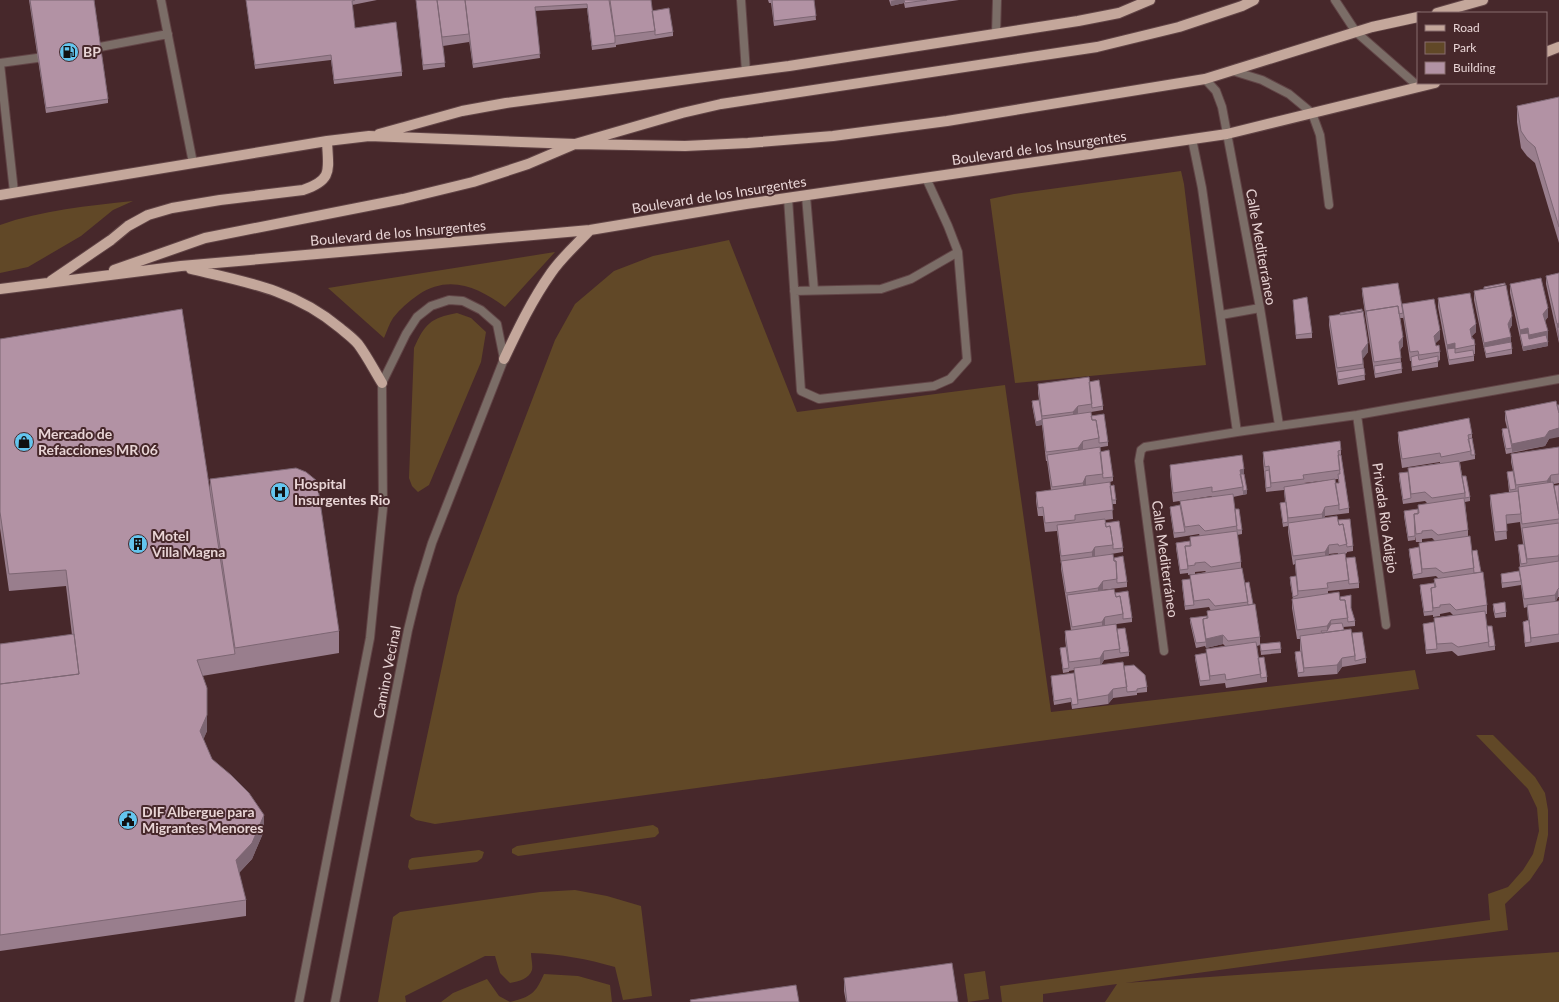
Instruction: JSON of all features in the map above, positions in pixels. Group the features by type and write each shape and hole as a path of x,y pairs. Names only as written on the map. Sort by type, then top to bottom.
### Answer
{"main road":[{"path":"0,195 327,141 369,136 462,111 506,103 746,72 996,34 1119,13 1150,0"},
{"path":"97,276 206,238 403,200 473,182 528,164 575,144 682,113 721,104 1097,47 1179,27 1242,6 1254,0"},
{"path":"1441,12 1483,0"},
{"path":"369,136 575,144 686,146 748,143 833,136 947,121 1205,79 1372,27 1417,17"},
{"path":"1547,52 1559,48"},
{"name":"Boulevard de los Insurgentes","path":"0,289 181,266 590,230 788,198 1227,134 1430,84"},
{"path":"50,282 111,240 128,226 148,215 172,208 220,200 303,190 313,187 323,181 328,172 327,141"},
{"path":"504,359 524,317 540,290 552,272 590,230"},
{"path":"181,266 261,285 308,305 327,317 358,343 382,383"}],"street":[{"path":"161,0 193,163"},
{"path":"741,0 746,72"},
{"path":"996,34 997,0"},
{"path":"1335,0 1356,32 1419,87"},
{"path":"100,47 168,34"},
{"path":"14,192 0,64 37,58"},
{"path":"1233,70 1262,80 1289,94 1312,113 1320,136 1329,205"},
{"name":"Calle Mediterráneo","path":"1205,79 1216,91 1222,107 1260,308 1279,426"},
{"path":"1192,139 1202,188 1237,432"},
{"path":"788,198 801,391 819,399 934,386 950,379 967,360 958,252 926,178"},
{"path":"806,196 814,290"},
{"path":"794,291 881,289 911,279 958,252"},
{"path":"382,383 406,334 417,317 430,306 449,300 463,301 482,310 497,324 504,359"},
{"path":"1221,315 1260,308"},
{"name":"Camino Vecinal","path":"335,1002 408,630 418,590 432,543 504,359"},
{"name":"Calle Mediterráneo","path":"1164,651 1139,461 1141,450 1145,447 1237,432 1357,416 1559,379"},
{"name":"Camino Vecinal","path":"299,1002 370,638 384,508 382,383"},
{"name":"Privada Río Adigio","path":"1357,416 1386,625"}],"green space":[{"path":"1181,171 1184,184 1206,365 1015,383 990,199 1014,194"},
{"path":"133,201 113,210 81,236 28,267 0,273 0,225 49,212"},
{"path":"729,240 797,412 1005,385 1051,712 1415,670 1419,689 435,824 416,820 410,816 457,596 555,340 575,304 614,271 653,256"},
{"path":"555,252 505,307 474,289 452,284 441,285 418,295 404,306 393,318 384,338 328,288"},
{"path":"457,313 471,318 486,332 481,362 429,485 418,492 412,486 409,478 414,348 425,328 430,323 440,317"},
{"path":"1476,735 1493,735 1535,777 1545,793 1548,810 1548,835 1543,861 1530,880 1505,904 1508,930 1125,983 1559,952 1559,1002 1105,1002 1117,984 1043,994 1043,1002 1002,1002 1000,986 1490,920 1488,894 1508,887 1523,870 1533,854 1539,831 1537,808 1528,789"},
{"path":"653,825 658,828 659,833 655,837 518,856 512,853 512,849 517,846"},
{"path":"479,850 484,852 482,858 477,862 410,870 408,867 409,860 412,858"},
{"path":"575,890 607,896 641,906 652,996 623,1000 615,967 574,957 531,953 531,973 526,978 520,980 510,983 500,973 495,956 485,956 405,996 406,1002 378,1002 393,917 400,912 540,892"},
{"path":"985,971 989,999 968,1002 964,974"},
{"path":"544,974 578,976 610,985 612,1002 510,1002 528,996 532,993 538,986"},
{"path":"487,979 499,996 510,1002 441,1002 453,993"}],"building":[{"name":"BP","path":"30,0 94,0 108,99 46,108"},
{"path":"246,0 355,0 352,1 355,28 396,22 402,72 334,80 331,55 255,65"},
{"path":"416,0 437,0 445,63 423,65"},
{"path":"437,0 465,0 469,34 442,37"},
{"path":"465,0 609,0 615,43 592,46 587,4 535,7 540,54 473,64"},
{"path":"610,0 651,0 655,31 615,36"},
{"path":"772,0 814,0 816,16 774,21"},
{"path":"904,0 927,0 905,3"},
{"path":"669,8 673,32 655,35 652,11"},
{"path":"1559,97 1559,227 1535,147 1527,140 1521,131 1517,106"},
{"path":"1559,273 1559,323 1557,324 1546,276"},
{"path":"1541,278 1548,308 1543,314 1548,331 1529,335 1528,328 1520,330 1510,284"},
{"path":"1398,283 1403,313 1399,314 1398,306 1366,311 1366,315 1362,288"},
{"path":"1505,283 1505,285 1484,289 1484,287"},
{"path":"1506,285 1512,316 1508,324 1511,337 1484,343 1474,291"},
{"path":"1470,293 1476,324 1470,329 1475,345 1455,349 1455,343 1447,345 1438,298"},
{"path":"1307,297 1312,333 1296,335 1293,300"},
{"path":"1434,299 1440,330 1434,336 1436,346 1439,345 1440,352 1419,355 1418,351 1410,352 1402,304"},
{"path":"1398,306 1403,337 1399,342 1401,358 1374,362 1366,311"},
{"path":"182,309 235,654 197,660 207,688 207,715 200,731 212,759 249,793 264,815 252,843 236,860 246,900 0,935 0,684 79,674 66,570 9,574 0,512 0,339"},
{"path":"1362,309 1362,312 1340,315 1340,313"},
{"path":"1363,311 1368,343 1362,351 1363,364 1337,368 1329,316"},
{"path":"1559,327 1559,339 1557,328"},
{"path":"1528,333 1529,339 1546,335 1548,342 1523,347 1520,334"},
{"path":"1511,342 1512,349 1486,354 1484,347"},
{"path":"1455,348 1455,353 1473,350 1474,356 1449,360 1447,349"},
{"path":"1418,355 1419,360 1438,356 1438,362 1412,367 1411,357"},
{"path":"1401,362 1402,369 1375,374 1374,366"},
{"path":"1364,368 1365,375 1338,380 1337,372"},
{"path":"1089,377 1092,404 1078,406 1073,412 1042,416 1038,384"},
{"path":"1099,380 1103,406 1092,408 1089,382"},
{"path":"1039,400 1042,420 1036,422 1032,401"},
{"path":"1556,401 1559,413 1559,428 1549,431 1545,437 1512,444 1505,411"},
{"path":"1091,412 1092,420 1096,420 1099,438 1083,441 1078,448 1046,452 1042,419"},
{"path":"1104,414 1108,442 1099,443 1096,420 1092,420 1091,416"},
{"path":"1469,418 1472,434 1468,435 1471,451 1441,457 1440,453 1402,459 1398,432"},
{"path":"1508,428 1512,448 1506,449 1502,429"},
{"path":"1472,438 1475,455 1471,455 1468,439"},
{"path":"1340,441 1341,450 1338,451 1340,470 1303,475 1304,479 1271,483 1269,466 1265,467 1263,452"},
{"path":"1100,447 1103,474 1086,476 1083,483 1052,487 1047,455"},
{"path":"1559,447 1559,474 1551,475 1547,481 1516,485 1511,454"},
{"path":"1109,450 1113,477 1103,478 1100,452"},
{"path":"1242,455 1244,469 1240,470 1243,487 1212,492 1212,487 1173,493 1170,465"},
{"path":"1338,455 1341,455 1349,508 1339,510 1335,483 1339,483 1338,474 1340,474"},
{"path":"1459,461 1465,493 1432,498 1425,492 1411,494 1408,468"},
{"path":"296,468 306,472 317,481 339,631 235,648 210,479"},
{"path":"1269,470 1271,487 1266,488 1265,471"},
{"path":"1513,471 1516,489 1510,490 1507,472"},
{"path":"1408,472 1411,498 1403,500 1399,473"},
{"path":"1240,474 1244,474 1247,490 1243,491"},
{"path":"1462,476 1466,476 1470,497 1465,498"},
{"path":"1335,479 1339,505 1325,507 1322,514 1288,518 1284,487"},
{"path":"1110,482 1113,510 1075,515 1075,520 1045,523 1043,507 1038,508 1036,492"},
{"path":"1553,482 1559,519 1522,524 1518,487"},
{"path":"1114,485 1116,500 1112,500 1110,486"},
{"path":"1559,485 1559,514 1554,486"},
{"path":"1518,491 1521,514 1506,515 1507,531 1495,532 1490,495"},
{"path":"1233,494 1237,526 1205,531 1199,525 1185,527 1180,501"},
{"path":"1464,498 1468,530 1438,535 1432,530 1422,531 1422,533 1416,534 1414,514 1419,513 1418,505"},
{"path":"1286,502 1288,522 1283,523 1280,503"},
{"path":"1180,505 1185,532 1174,533 1170,507"},
{"path":"1235,509 1239,509 1242,530 1237,530"},
{"path":"1418,509 1418,514 1414,514 1415,536 1408,537 1404,511"},
{"path":"1337,516 1339,525 1343,524 1347,544 1339,546 1338,544 1329,545 1325,552 1293,556 1288,523"},
{"path":"1105,519 1106,527 1110,526 1113,545 1095,547 1092,552 1061,556 1057,525"},
{"path":"1350,519 1353,546 1347,547 1343,524 1339,525 1338,520"},
{"path":"1119,521 1123,548 1113,549 1110,526 1106,527 1105,523"},
{"path":"1559,523 1558,556 1527,559 1522,528"},
{"path":"1237,531 1241,562 1211,567 1205,562 1195,563 1195,565 1188,566 1185,546 1191,546 1190,537"},
{"path":"1470,536 1474,568 1443,573 1436,568 1422,569 1419,543"},
{"path":"1190,541 1190,546 1185,546 1188,569 1180,570 1176,543"},
{"path":"1524,544 1527,563 1521,564 1518,545"},
{"path":"1419,547 1422,573 1413,575 1409,549"},
{"path":"1477,550 1481,572 1474,573 1472,551"},
{"path":"1345,553 1349,580 1327,583 1328,588 1298,591 1295,560"},
{"path":"1113,554 1114,561 1116,561 1117,579 1103,581 1098,588 1066,593 1061,561"},
{"path":"1123,556 1127,582 1117,583 1116,561 1114,561 1114,558"},
{"path":"1355,557 1359,583 1349,584 1346,558"},
{"path":"1559,561 1559,588 1555,595 1524,599 1519,567"},
{"path":"1242,568 1248,602 1215,606 1209,599 1194,601 1190,575"},
{"path":"1519,571 1521,581 1502,583 1501,574"},
{"path":"1483,572 1487,605 1456,610 1450,604 1440,605 1440,607 1433,608 1431,588 1436,587 1434,579"},
{"path":"1296,576 1298,595 1293,597 1290,577"},
{"path":"1190,579 1194,605 1185,606 1182,580"},
{"path":"1249,582 1253,604 1248,605 1245,583"},
{"path":"1434,583 1435,587 1431,588 1433,611 1424,612 1420,585"},
{"path":"1114,589 1116,597 1120,596 1123,614 1105,617 1102,622 1072,627 1067,595"},
{"path":"1128,591 1132,618 1123,619 1120,596 1116,597 1115,593"},
{"path":"1339,592 1340,600 1345,600 1348,618 1331,620 1327,626 1297,630 1292,599"},
{"path":"1351,595 1351,608 1355,621 1348,622 1345,600 1340,600 1340,597"},
{"path":"1559,601 1559,634 1531,638 1527,605"},
{"path":"1505,602 1506,612 1495,614 1493,604"},
{"path":"1255,604 1260,637 1228,641 1223,635 1206,639 1203,619 1208,618 1207,611"},
{"path":"1485,611 1489,642 1458,647 1452,643 1437,644 1434,618"},
{"path":"1207,616 1207,618 1203,619 1206,642 1196,643 1190,618"},
{"path":"1529,620 1531,642 1525,643 1523,622"},
{"path":"1434,622 1437,649 1426,650 1423,624"},
{"path":"1342,623 1344,630 1322,633 1321,631 1327,631 1331,624"},
{"path":"1116,624 1120,649 1104,651 1100,658 1069,662 1065,631"},
{"path":"1487,626 1492,626 1495,646 1489,647"},
{"path":"1125,628 1129,652 1120,653 1117,629"},
{"path":"1351,629 1355,656 1342,658 1337,665 1304,668 1300,636"},
{"path":"1362,632 1366,658 1355,661 1352,633"},
{"path":"74,634 79,674 0,684 0,644"},
{"path":"1256,642 1261,674 1226,680 1225,674 1210,676 1206,649"},
{"path":"1280,642 1281,649 1261,651 1260,644"},
{"path":"1066,647 1069,668 1063,669 1060,648"},
{"path":"1301,651 1304,672 1298,673 1295,652"},
{"path":"1206,653 1210,680 1200,681 1195,655"},
{"path":"1264,657 1267,677 1261,678 1258,658"},
{"path":"1123,662 1127,687 1113,689 1108,695 1078,700 1074,668"},
{"path":"1134,665 1145,675 1147,687 1137,689 1137,691 1127,692 1124,666"},
{"path":"1074,673 1078,704 1072,705 1071,698 1054,701 1051,676"},
{"path":"952,963 958,1002 847,1002 844,978"},
{"path":"796,985 799,1002 691,1002 690,1000"}],"place":[{"name":"BP","path":"69,52"},
{"name":"Mercado de Refacciones MR 06","path":"24,442"},
{"name":"Hospital Insurgentes Rio","path":"280,492"},
{"name":"Motel Villa Magna","path":"138,544"},
{"name":"DIF Albergue para Migrantes Menores","path":"128,820"}]}
